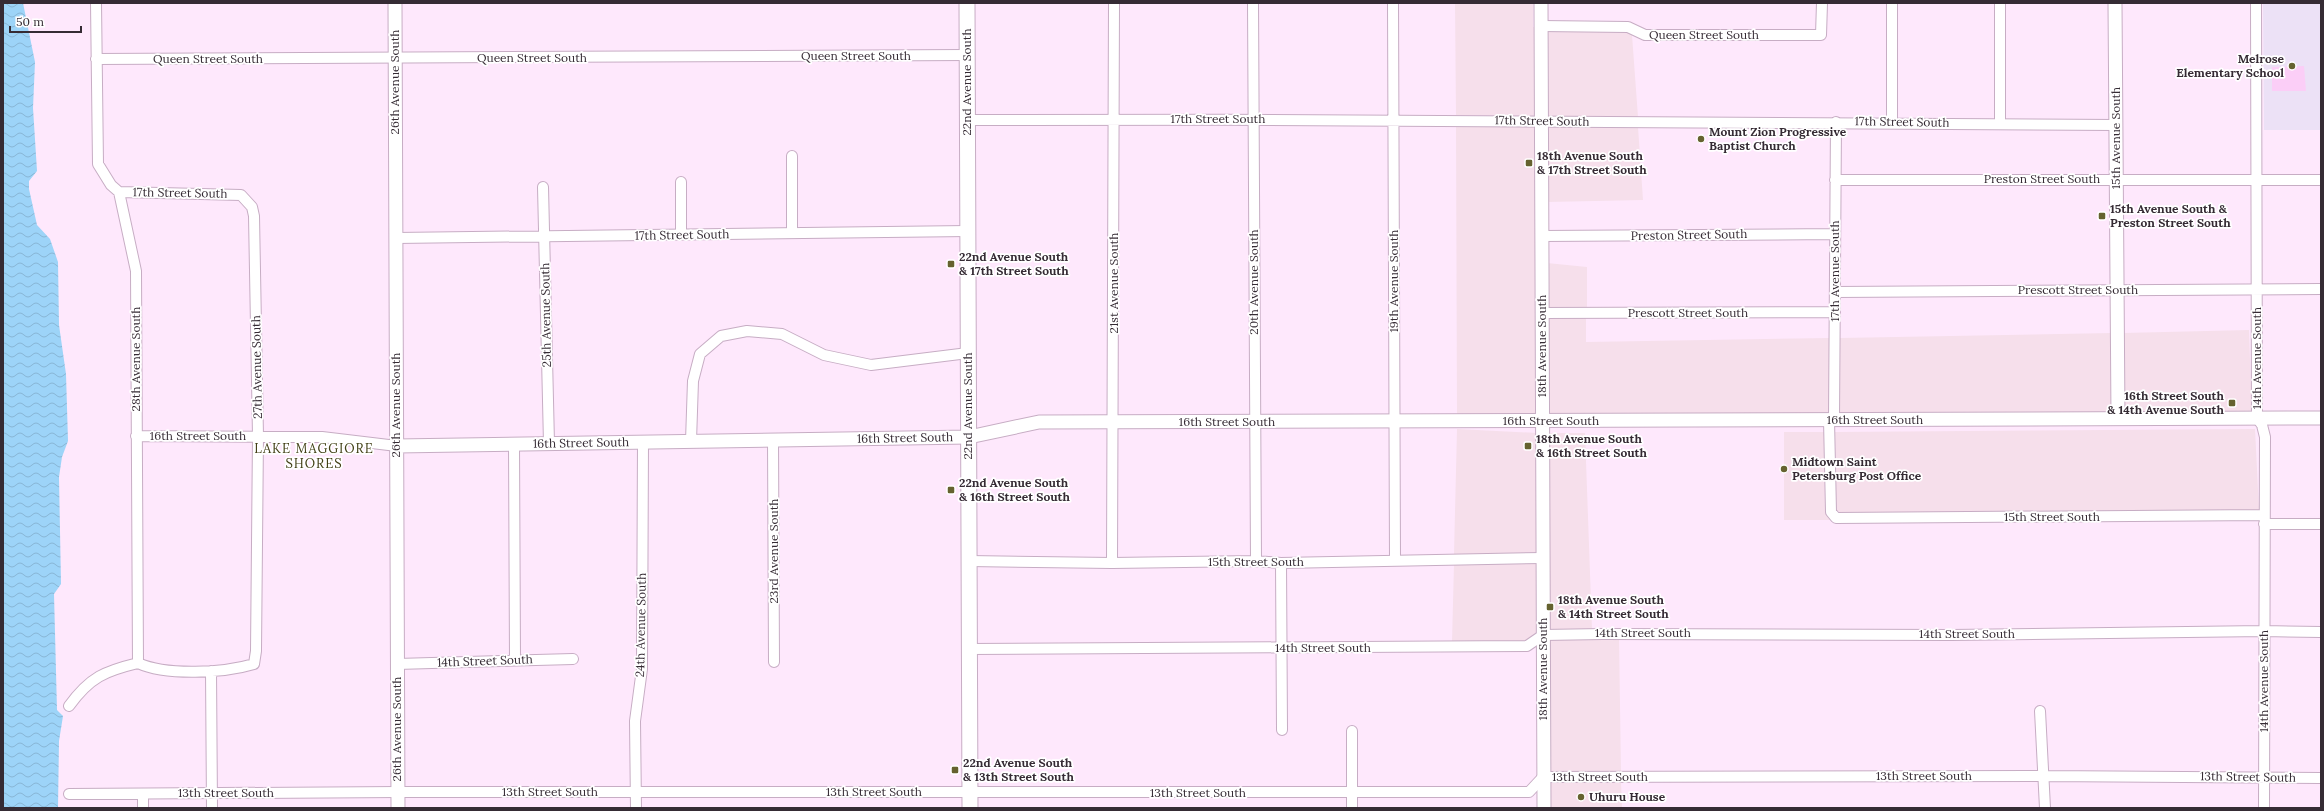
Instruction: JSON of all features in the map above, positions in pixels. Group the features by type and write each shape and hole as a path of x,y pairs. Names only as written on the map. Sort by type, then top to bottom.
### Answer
{"main road":[{"name":"22nd Avenue South","path":"967,3 970,808"}],"street":[{"name":"28th Avenue South","path":"96,3 98,164 111,185 119,192 136,271 138,663"},
{"name":"26th Avenue South","path":"395,3 398,808"},
{"name":"21st Avenue South","path":"1112,563 1114,3"},
{"name":"20th Avenue South","path":"1253,3 1256,561"},
{"name":"19th Avenue South","path":"1393,3 1395,559"},
{"name":"18th Avenue South","path":"1541,3 1544,808"},
{"name":"Queen Street South","path":"1541,26 1628,27 1645,36 1821,35 1822,3"},
{"path":"1892,3 1892,122"},
{"path":"2000,3 2000,124"},
{"name":"15th Avenue South","path":"2115,3 2118,418"},
{"name":"14th Avenue South","path":"2256,3 2258,180 2257,418 2262,425 2265,437 2264,808"},
{"name":"Queen Street South","path":"96,59 395,59 967,55"},
{"name":"17th Street South","path":"968,120 1393,119 1541,122 1892,122 2116,125"},
{"name":"17th Avenue South","path":"1836,122 1835,312 1831,512 1834,516 1839,518"},
{"path":"792,156 792,233"},
{"name":"Preston Street South","path":"1836,180 2321,180"},
{"path":"681,182 681,235"},
{"name":"25th Avenue South","path":"543,186 549,443"},
{"name":"17th Street South","path":"119,192 241,195"},
{"name":"27th Avenue South","path":"211,671 237,669 254,664 256,652 258,436 254,216 252,207 241,195"},
{"name":"17th Street South","path":"396,238 968,231"},
{"name":"Preston Street South","path":"1542,236 1835,234"},
{"name":"Prescott Street South","path":"1835,292 2118,289 2321,289"},
{"name":"Prescott Street South","path":"1542,313 1835,312"},
{"path":"691,441 693,381 700,354 721,336 747,330 782,334 824,355 871,365 968,354"},
{"name":"16th Street South","path":"136,436 322,437 397,446 969,437 1039,422 1113,423 2321,418"},
{"name":"23rd Avenue South","path":"773,440 774,662"},
{"name":"24th Avenue South","path":"636,808 635,721 642,669 643,442"},
{"path":"514,444 515,660"},
{"name":"15th Street South","path":"1839,518 2264,519 2321,524"},
{"name":"15th Street South","path":"969,561 1112,563 1256,561 1281,563 1395,559 1543,558"},
{"path":"1281,563 1282,730"},
{"name":"14th Street South","path":"969,649 1527,646 1543,635 1650,633 1951,634 2264,631 2321,632"},
{"name":"14th Street South","path":"397,664 573,659"},
{"path":"69,706 81,689 91,680 108,670 138,663 150,669 211,671 212,808"},
{"path":"2040,711 2045,808"},
{"path":"1352,731 1352,808"},
{"name":"13th Street South","path":"69,794 398,792 1530,792 1543,777 2264,776 2321,778"},
{"path":"143,794 143,808"}],"shaded area":[{"path":"1455,3 1533,3 1533,27 1535,27 1535,116 1456,115"},
{"name":"Melrose Elementary School","path":"2263,3 2321,3 2321,130 2264,130"},
{"path":"1547,31 1626,32 1632,35 1638,117 1547,117"},
{"path":"2304,66 2306,91 2272,91 2272,67"},
{"path":"1456,125 1535,126 1537,423 1457,420"},
{"path":"1547,127 1638,127 1643,200 1547,202"},
{"path":"1547,263 1587,267 1587,308 1548,308"},
{"path":"1548,318 1586,318 1586,342 1829,338 1829,422 1548,423"},
{"path":"2249,330 2252,419 2124,420 2123,333"},
{"path":"2112,333 2113,420 1840,422 1840,338"},
{"path":"1457,429 1537,433 1537,554 1454,554"},
{"path":"2255,429 2259,510 1841,513 1836,510 1835,432"},
{"path":"1784,432 1824,432 1825,512 1834,520 1784,520"},
{"path":"1548,433 1585,433 1592,629 1548,630"},
{"path":"1537,563 1537,633 1525,641 1452,642 1454,564"},
{"path":"1619,638 1621,772 1549,773 1548,640"},
{"path":"1549,782 1621,782 1622,808 1549,808"}],"water":[{"path":"3,3 23,3 35,62 33,108 37,171 29,181 29,189 37,225 50,239 58,262 59,325 66,374 68,441 62,457 59,477 61,584 54,594 57,710 63,716 59,741 58,808 3,808"}],"place":[{"name":"Melrose Elementary School","path":"2292,66"},
{"name":"Mount Zion Progressive Baptist Church","path":"1701,139"},
{"name":"18th Avenue South & 17th Street South","path":"1529,163"},
{"name":"15th Avenue South & Preston Street South","path":"2102,216"},
{"name":"22nd Avenue South & 17th Street South","path":"951,264"},
{"name":"16th Street South & 14th Avenue South","path":"2232,403"},
{"name":"18th Avenue South & 16th Street South","path":"1528,446"},
{"name":"Midtown Saint Petersburg Post Office","path":"1784,469"},
{"name":"22nd Avenue South & 16th Street South","path":"951,490"},
{"name":"18th Avenue South & 14th Street South","path":"1550,607"},
{"name":"22nd Avenue South & 13th Street South","path":"955,770"},
{"name":"Uhuru House","path":"1581,797"}],"district":[{"name":"LAKE MAGGIORE SHORES","path":"314,456"}]}
